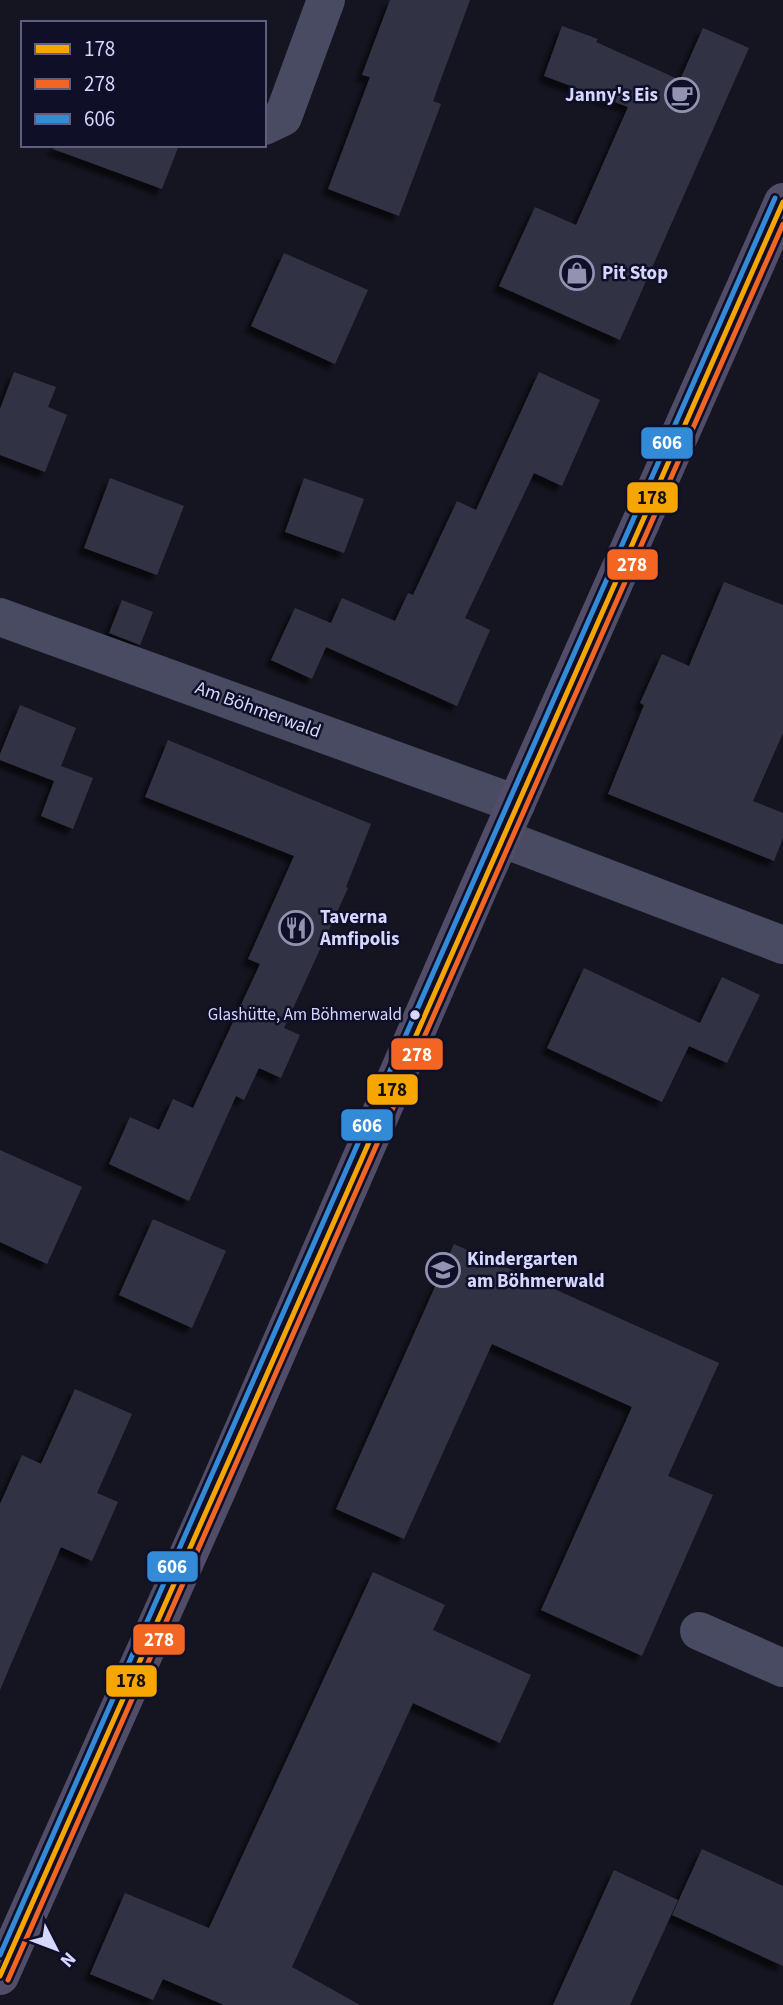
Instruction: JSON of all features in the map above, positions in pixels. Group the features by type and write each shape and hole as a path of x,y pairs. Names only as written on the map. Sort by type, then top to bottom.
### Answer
{"main road":[{"path":"0,1976 218,1488 508,821 783,202"}],"street":[{"path":"266,126 284,117 326,0"},
{"name":"Am Böhmerwald","path":"0,617 508,821 783,945"},
{"path":"699,1631 783,1668"}],"building":[{"path":"390,0 470,0 433,101 441,104 399,216 328,189 370,77 362,75"},
{"path":"562,26 598,39 596,42 680,80 703,28 749,48 620,340 499,286 535,207 576,225 628,107 544,76"},
{"path":"54,147 178,147 162,189"},
{"path":"284,253 368,290 335,364 251,326"},
{"path":"14,372 56,387 48,407 67,415 45,472 0,455 0,409"},
{"path":"539,372 600,400 562,486 534,473 465,618 490,630 457,706 326,647 312,679 271,660 295,608 331,623 342,598 395,621 408,593 413,595 457,501 476,510"},
{"path":"110,478 184,506 157,575 84,548"},
{"path":"304,478 364,499 344,553 285,532"},
{"path":"724,582 783,605 783,733 753,801 783,813 783,838 774,861 608,794 644,705 640,703 662,654 689,666"},
{"path":"122,600 153,612 140,645 109,633"},
{"path":"20,705 76,728 61,766 93,778 73,829 41,816 54,781 0,760"},
{"path":"168,740 371,824 346,887 348,888 284,1028 300,1035 281,1078 259,1068 244,1100 236,1096 189,1201 109,1164 130,1117 159,1130 173,1099 193,1108 260,964 248,959 294,856 145,797"},
{"path":"584,968 700,1023 722,977 760,995 727,1063 689,1046 662,1102 547,1048"},
{"path":"0,1150 82,1187 47,1264 0,1242"},
{"path":"153,1219 226,1251 192,1328 119,1295"},
{"path":"454,1244 719,1363 668,1476 713,1495 642,1656 541,1610 632,1407 492,1344 404,1539 336,1509"},
{"path":"75,1389 132,1414 97,1493 118,1502 92,1561 61,1547 0,1690 0,1504 22,1455 41,1464"},
{"path":"373,1572 445,1605 433,1630 531,1675 500,1743 413,1703 292,1967 360,2005 224,2005 163,1979 153,2000 90,1974 125,1893 209,1928"},
{"path":"702,1849 783,1886 783,1966 672,1915"},
{"path":"614,1870 678,1900 630,2005 553,2005"}],"transit line":[{"name":"606","path":"0,1955 775,198"},
{"name":"178","path":"0,1976 783,202"},
{"name":"278","path":"8,1980 783,224"}],"place":[{"name":"Janny's Eis","path":"682,95"},
{"name":"Pit Stop","path":"577,273"},
{"name":"Taverna Amfipolis","path":"296,928"},
{"name":"Glashütte, Am Böhmerwald","path":"415,1015"},
{"name":"Kindergarten am Böhmerwald","path":"443,1270"}]}
